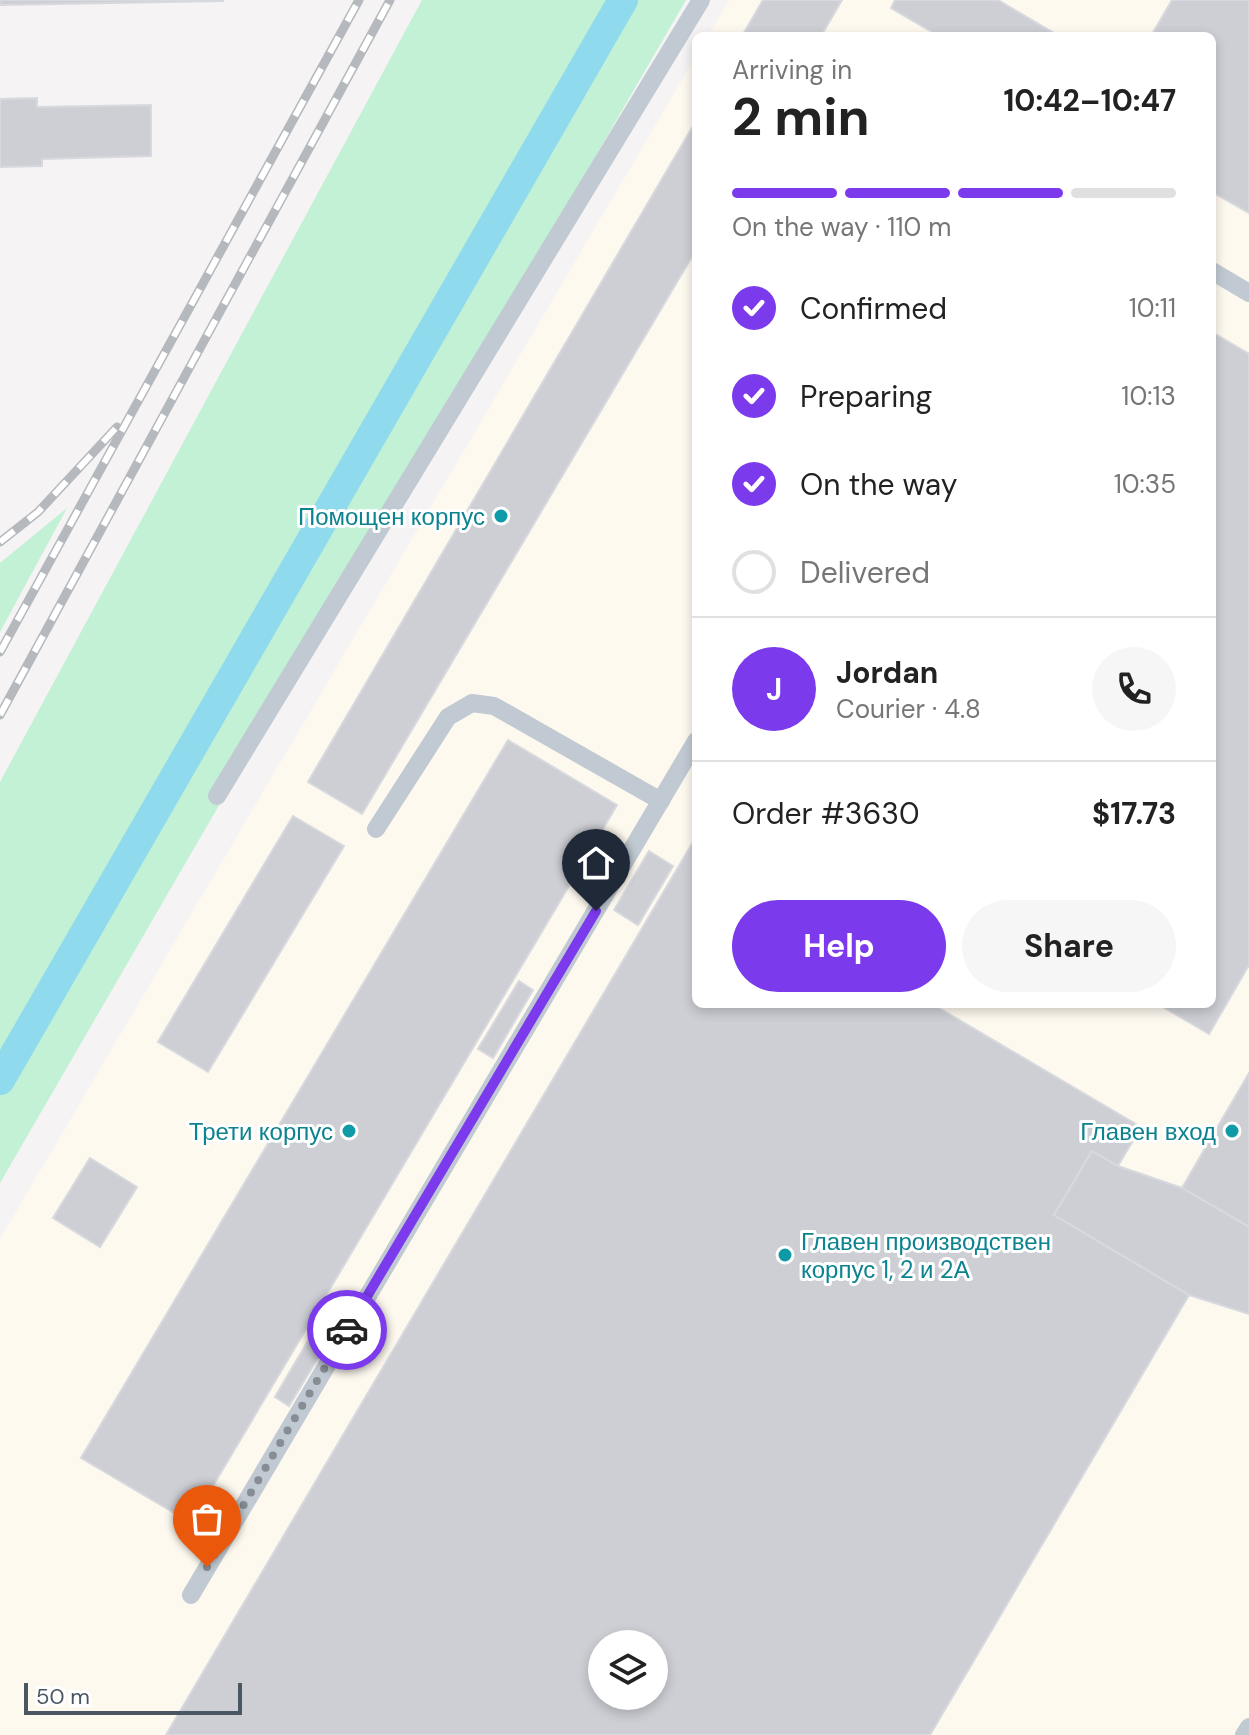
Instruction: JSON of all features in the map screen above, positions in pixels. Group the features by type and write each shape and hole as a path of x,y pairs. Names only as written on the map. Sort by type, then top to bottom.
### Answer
{"lane":[{"path":"217,796 701,0"},
{"path":"1216,273 1249,293"},
{"path":"376,829 448,717 472,703 494,706 661,801"},
{"path":"191,1595 692,748"},
{"path":"1244,1735 1249,1727"}],"shaded area":[{"path":"729,0 1249,0 1249,1735 0,1735 0,1239 692,63 692,1008 1216,1008 1216,32 710,32"}],"green space":[{"path":"422,0 686,0 0,1183 0,782"},
{"path":"67,508 0,632 0,563"}],"building":[{"path":"0,0 223,0 223,1 0,5"},
{"path":"763,0 842,0 823,32 744,32"},
{"path":"895,0 998,0 1052,32 932,32 891,8"},
{"path":"1172,0 1249,0 1249,213 1216,194 1216,32 1153,32"},
{"path":"37,98 37,107 151,105 151,156 42,159 42,166 0,167 0,99"},
{"name":"Помощен корпус","path":"692,128 692,257 362,814 308,782"},
{"path":"1216,334 1249,354 1249,965 1209,1034 1165,1008 1216,1008"},
{"name":"Трети корпус","path":"508,740 617,805 191,1523 81,1458"},
{"path":"293,816 344,846 208,1072 158,1042"},
{"name":"Главен производствен корпус 1, 2 и 2А","path":"692,844 692,1008 939,1008 1141,1127 1118,1166 1092,1151 1054,1215 1189,1295 930,1735 166,1735"},
{"path":"649,851 673,866 638,925 614,910"},
{"path":"519,981 533,990 493,1058 478,1049"},
{"name":"Главен вход","path":"1249,1073 1249,1227 1182,1188"},
{"path":"1092,1151 1118,1166 1182,1188 1249,1227 1249,1314 1189,1295 1054,1215"},
{"path":"90,1158 137,1187 100,1247 53,1218"},
{"path":"315,1329 330,1338 289,1406 275,1397"}],"waterway":[{"path":"0,1080 623,0"}],"railway":[{"path":"0,652 359,0"},
{"path":"0,715 390,0"},
{"path":"0,542 38,512 117,427"}],"way so far":[{"path":"207,1567 347,1330"}],"place":[{"name":"Помощен корпус","path":"501,516"},
{"name":"Трети корпус","path":"349,1131"},
{"name":"Главен вход","path":"1232,1131"},
{"name":"Главен производствен корпус 1, 2 и 2А","path":"785,1255"}],"route":[{"path":"347,1330 596,911"}]}
